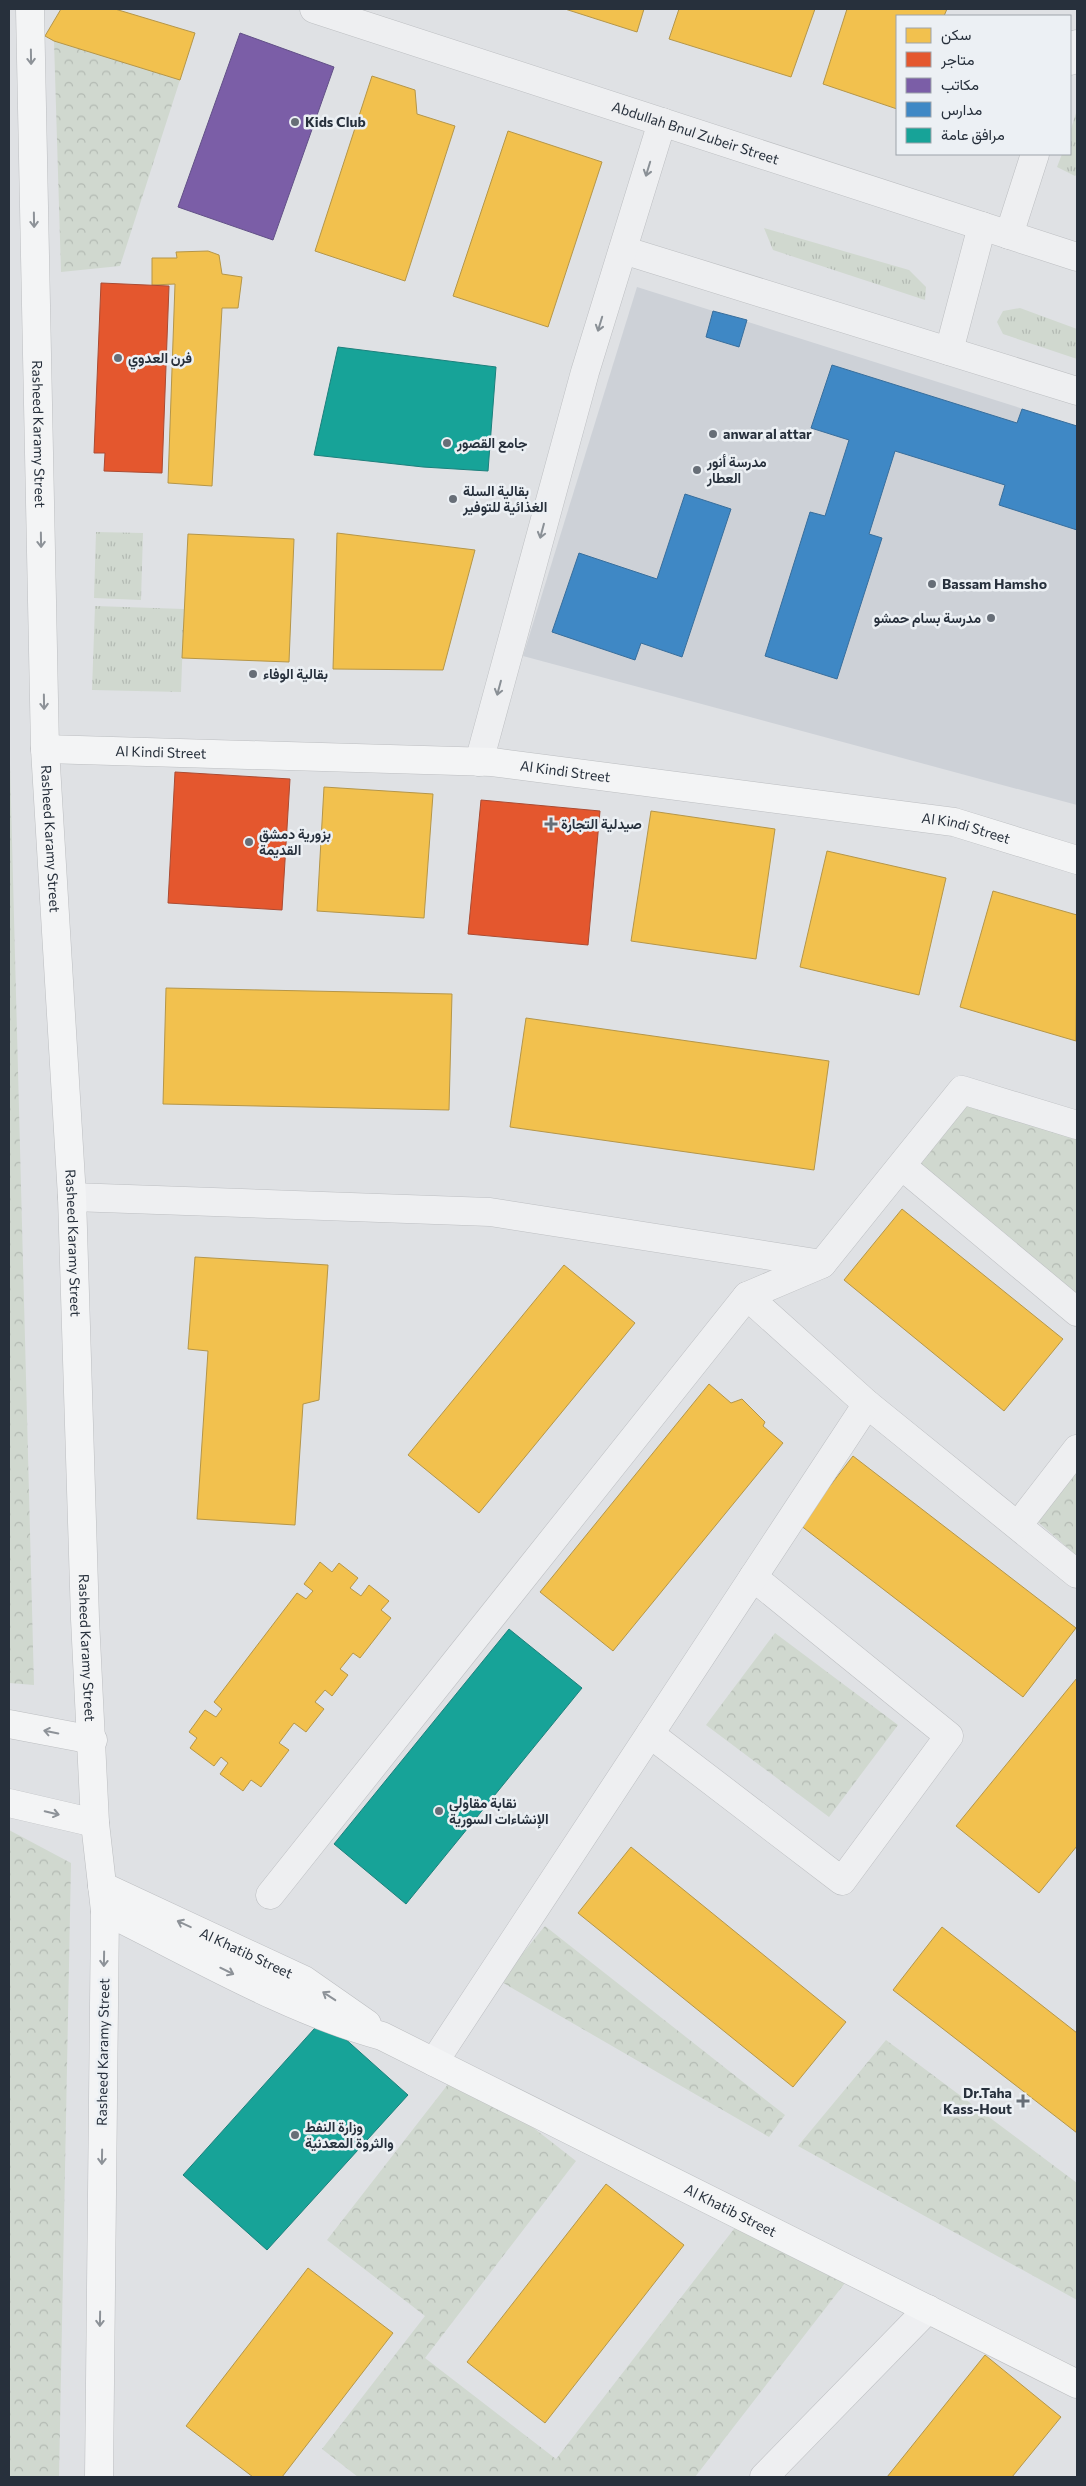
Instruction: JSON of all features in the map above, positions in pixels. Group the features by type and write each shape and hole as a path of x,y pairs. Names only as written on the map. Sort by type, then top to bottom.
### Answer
{"main road":[{"name":"Rasheed Karamy Street","path":"30,9 45,749 72,1197 85,1609 93,1740 95,1823 103,1898 99,2477"},
{"name":"Al Kindi Street","path":"45,749 479,762 954,822 1077,860"},
{"path":"9,1724 93,1740"},
{"path":"9,1803 95,1823"},
{"name":"Al Khatib Street","path":"103,1898 304,1980 357,2016 382,2036 1077,2384"}],"street":[{"name":"Abdullah Bnul Zubeir Street","path":"314,9 1077,256"},
{"path":"1071,58 1077,44"},
{"path":"479,762 585,372 662,122"},
{"path":"1009,235 1035,155"},
{"path":"949,351 982,226"},
{"path":"623,250 1077,391"},
{"path":"270,1894 747,1296 822,1264 962,1090 1077,1125"},
{"path":"902,1166 1077,1312"},
{"path":"72,1197 490,1212 822,1264"},
{"path":"747,1296 867,1404 1019,1524 1077,1574"},
{"path":"434,2062 867,1404"},
{"path":"1019,1524 1077,1449"},
{"path":"650,1734 842,1881 949,1736 754,1577"},
{"path":"764,2477 928,2309"}],"shaded area":[{"path":"637,287 1077,426 1077,805 523,656"}],"green space":[{"path":"54,41 180,80 120,266 61,272"},
{"path":"1077,110 1077,174 1075,176 1057,167 1062,155 1071,155 1071,129"},
{"path":"764,228 909,270 926,287 925,300 773,250"},
{"path":"1020,308 1077,329 1077,359 1003,334 997,322 1003,311"},
{"path":"96,532 143,533 141,600 94,598"},
{"path":"95,606 184,609 181,692 92,690"},
{"path":"9,725 34,1685 9,1683"},
{"path":"966,1103 1077,1137 1077,1298 917,1164"},
{"path":"1077,1468 1077,1556 1038,1522"},
{"path":"775,1633 898,1725 829,1817 706,1725"},
{"path":"9,1830 71,1863 59,2477 9,2477"},
{"path":"545,1926 785,2115 769,2137 500,1981"},
{"path":"886,2040 1077,2183 1077,2300 798,2146"},
{"path":"459,2070 576,2161 425,2358 556,2459 737,2225 855,2270 695,2477 358,2477 322,2449 425,2316 327,2240"}],"building: سكن":[{"path":"61,9 115,9 195,33 180,80 54,41 45,36"},
{"path":"565,9 644,9 637,32"},
{"path":"679,9 815,9 791,77 669,39"},
{"path":"847,9 947,9 944,15 896,15 896,109 823,84"},
{"path":"372,76 415,90 417,114 455,126 405,281 315,251"},
{"path":"508,131 602,162 548,327 453,296"},
{"path":"208,251 219,255 222,274 242,277 238,308 222,308 212,486 168,483 175,284 152,285 152,258 177,258 176,252"},
{"path":"337,533 475,550 443,670 333,669"},
{"path":"188,534 294,539 289,662 182,658"},
{"path":"324,787 433,794 424,918 317,911"},
{"path":"651,811 775,829 756,959 631,941"},
{"path":"827,851 946,878 919,995 800,967"},
{"path":"993,891 1077,915 1076,1041 960,1007"},
{"path":"166,988 452,994 449,1110 163,1104"},
{"path":"526,1018 829,1061 814,1170 510,1127"},
{"path":"902,1209 1063,1339 1004,1411 844,1280"},
{"path":"195,1257 328,1265 319,1400 303,1404 295,1525 197,1519 208,1351 188,1349"},
{"path":"564,1265 635,1323 479,1513 408,1455"},
{"path":"709,1384 731,1403 742,1399 765,1422 763,1426 783,1443 613,1651 540,1592"},
{"path":"853,1456 1076,1628 1023,1697 800,1525"},
{"path":"320,1562 332,1572 339,1563 358,1578 350,1588 361,1596 369,1585 389,1601 381,1610 391,1618 360,1658 353,1653 340,1669 348,1675 332,1696 325,1690 315,1702 324,1709 306,1732 294,1723 279,1743 289,1750 261,1787 251,1780 243,1791 220,1774 228,1763 221,1757 214,1766 190,1748 197,1738 189,1732 205,1710 216,1717 222,1709 214,1702 297,1593 306,1599 313,1591 304,1584"},
{"path":"1077,1678 1077,1846 1039,1893 956,1826"},
{"path":"631,1847 846,2022 793,2087 578,1913"},
{"path":"942,1927 1077,2033 1077,2133 893,1990"},
{"path":"606,2184 684,2245 545,2423 467,2362"},
{"path":"308,2268 393,2333 282,2477 253,2477 186,2426"},
{"path":"985,2355 1061,2417 1012,2477 887,2477"}],"building: متاجر":[{"path":"101,283 169,286 162,473 104,471 105,453 94,453"},
{"path":"175,772 290,779 282,910 168,903"},
{"path":"481,800 600,811 588,945 468,934"}],"building: مكاتب":[{"path":"240,33 334,67 273,240 178,207"}],"building: مدارس":[{"path":"713,311 747,320 739,347 706,337"},
{"path":"832,365 1017,423 1022,409 1077,426 1077,530 999,505 1005,485 895,451 869,534 882,538 837,679 765,656 810,512 825,516 849,440 811,428"},
{"path":"685,494 731,509 682,657 641,643 635,660 552,632 579,553 657,579"}],"building: مرافق عامة":[{"path":"338,347 496,367 488,471 423,467 314,455"},
{"path":"509,1629 582,1688 406,1904 334,1844"},
{"name":"وزارة النفط والثروة المعدنية","path":"323,2019 408,2095 267,2250 183,2175"}],"place":[{"name":"Kids Club","path":"295,122"},
{"name":"فرن العدوي","path":"118,358"},
{"name":"anwar al attar","path":"713,434"},
{"name":"جامع القصور","path":"447,443"},
{"name":"مدرسة أنور العطار","path":"697,470"},
{"name":"بقالية السلة الغذائية للتوفير","path":"453,499"},
{"name":"Bassam Hamsho","path":"932,584"},
{"name":"مدرسة بسام حمشو","path":"991,618"},
{"name":"بقالية الوفاء","path":"253,674"},
{"name":"صيدلية التجارة","path":"551,824"},
{"name":"بزورية دمشق القديمة","path":"249,842"},
{"name":"نقابة مقاولي الإنشاءات السورية","path":"439,1811"},
{"name":"Dr.Taha Kass-Hout","path":"1023,2101"},
{"name":"وزارة النفط والثروة المعدنية","path":"295,2135"}]}
